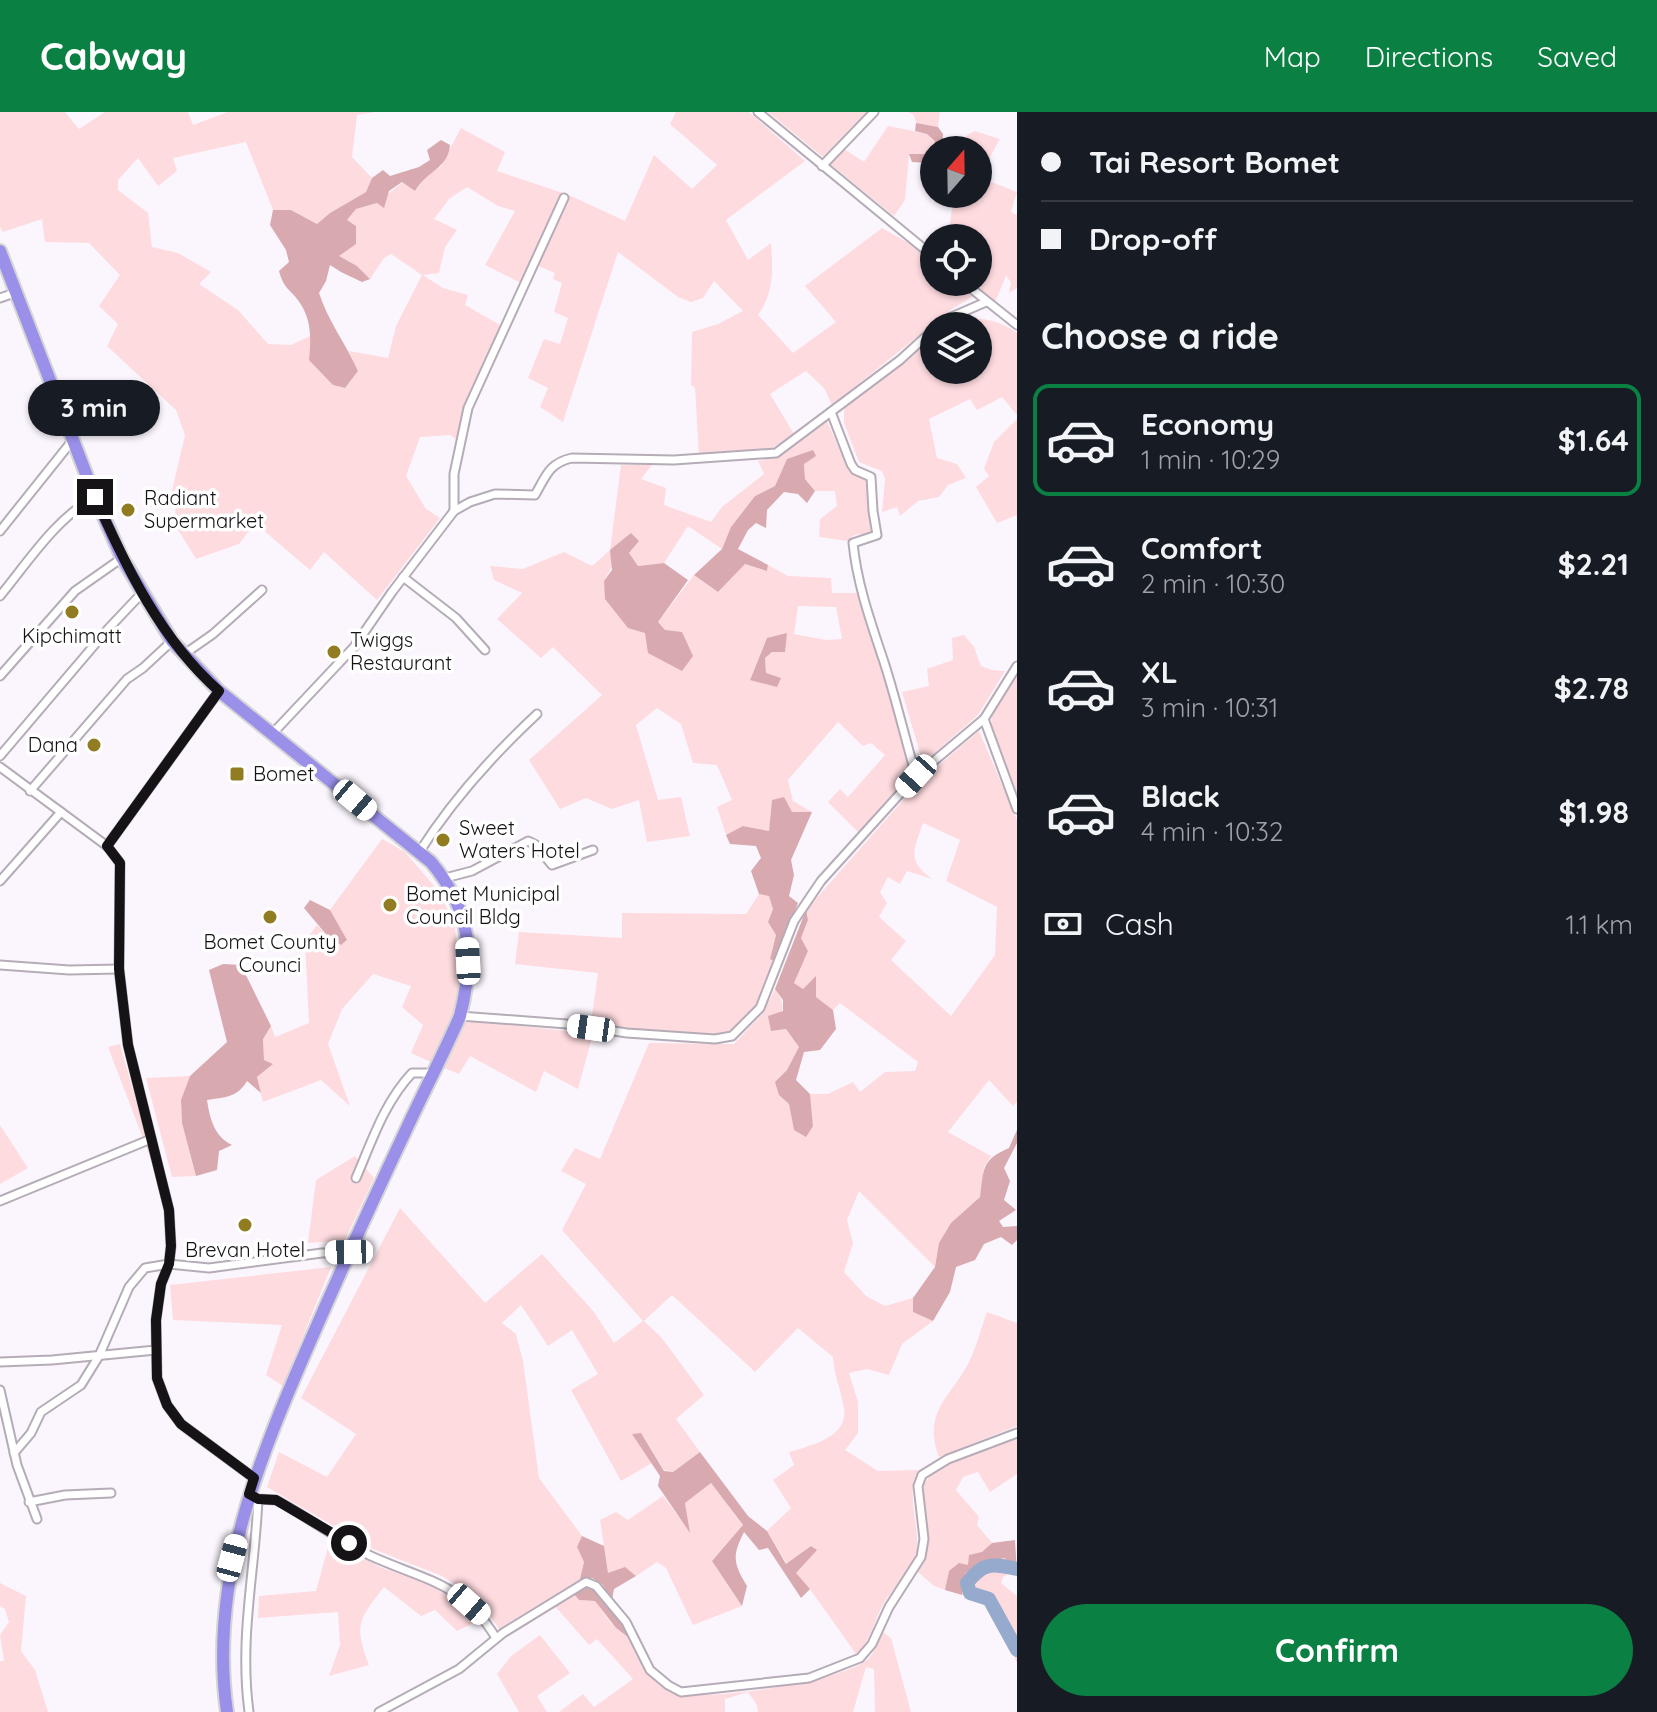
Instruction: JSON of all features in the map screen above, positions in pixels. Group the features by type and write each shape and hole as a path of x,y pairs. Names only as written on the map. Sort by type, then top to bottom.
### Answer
{"highway":[{"path":"0,251 95,497 122,558 172,641 219,691 420,851 445,878 462,912 466,930 468,976 460,1016 349,1252 273,1425 254,1478 254,1496 232,1558 224,1638 227,1712"}],"street":[{"path":"758,112 920,246"},
{"path":"822,166 874,112"},
{"path":"454,511 454,474 468,408 564,198"},
{"path":"0,298 17,292"},
{"path":"979,296 1017,325"},
{"path":"963,312 986,302"},
{"path":"273,733 354,647 454,511 495,494 535,495 548,470 572,458 662,460 770,455 785,448 920,342"},
{"path":"831,412 851,464 855,470 871,477 873,482 877,535 855,540 854,553 866,610 884,661 916,776"},
{"path":"0,531 72,441"},
{"path":"0,596 61,524 95,497"},
{"path":"0,676 75,591 122,558"},
{"path":"403,577 456,618 485,650"},
{"path":"183,655 223,626 262,590"},
{"path":"0,756 143,592"},
{"path":"30,791 127,679 172,641"},
{"path":"460,1016 567,1024 627,1033 715,1039 732,1036 760,1008 794,921 821,881 916,776 984,719 1017,666"},
{"path":"107,846 219,691"},
{"path":"420,851 443,815 478,771 537,714"},
{"path":"984,719 1017,809"},
{"path":"0,767 107,846 120,863 119,969 128,1045 169,1210 169,1264 157,1299 159,1386 173,1414 191,1433 254,1478"},
{"path":"0,881 61,812"},
{"path":"445,878 468,873 528,841 534,843 552,865 593,850"},
{"path":"0,965 69,970 119,969"},
{"path":"356,1178 383,1113 400,1086 412,1073 433,1073"},
{"path":"0,1201 151,1139"},
{"path":"14,1453 26,1440 41,1412 81,1385 99,1356 123,1300 140,1272 152,1266 169,1264 209,1268 349,1252"},
{"path":"0,1362 156,1350"},
{"path":"0,1390 14,1453 37,1519"},
{"path":"379,1712 459,1669 496,1638 586,1582 596,1586 626,1622 650,1670 681,1692 809,1678 850,1664 872,1644 889,1607 921,1557 924,1539 918,1486 922,1475 948,1459 1017,1433"},
{"path":"29,1502 65,1495 111,1493"},
{"path":"249,1712 244,1643 254,1564 254,1496 276,1500 370,1555 438,1582 482,1615 496,1638"},
{"path":"232,1558 254,1564"},
{"path":"224,1638 244,1643"}],"shaded area":[{"path":"0,112 65,112 79,129 105,112 188,112 193,125 228,112 375,112 357,115 352,157 372,178 366,192 317,224 291,210 273,210 246,142 173,158 177,171 158,186 138,158 118,180 118,190 148,213 152,247 178,253 211,272 199,284 238,310 268,344 291,345 312,335 333,385 345,388 358,371 349,351 388,358 396,326 422,275 391,254 384,258 370,279 357,266 338,256 347,220 356,209 377,203 403,182 415,191 422,178 440,167 461,128 505,152 497,171 563,193 521,283 485,265 515,211 498,206 467,187 449,199 434,219 457,230 445,247 439,273 423,275 443,288 468,295 465,305 502,326 465,407 456,439 450,435 420,437 406,476 426,509 440,518 377,600 324,552 310,570 255,523 239,544 196,559 174,523 176,503 171,495 185,435 176,410 107,346 118,324 99,306 120,275 89,243 45,242 42,219 3,232 0,227"},
{"path":"676,112 749,112 805,161 726,220 748,260 771,243 770,290 758,315 793,353 836,322 805,286 882,228 920,253 920,296 972,297 948,312 920,312 920,335 832,405 824,388 806,371 770,394 794,434 766,452 699,456 695,388 691,385 692,332 718,324 743,311 714,281 703,298 691,302 678,297 618,252 563,422 540,407 548,388 528,378 544,339 560,344 568,318 554,312 562,283 553,279 555,273 536,265 569,195 625,221 654,155 692,189 717,165 670,124"},
{"path":"768,112 866,112 823,157"},
{"path":"908,112 940,112 938,127 916,123 914,115"},
{"path":"916,123 938,127 943,136 929,136 915,131"},
{"path":"888,126 930,136 920,136 920,155 909,155 905,200 894,216 830,164 844,149 864,162"},
{"path":"975,131 991,136 967,136"},
{"path":"992,136 1000,139 992,153"},
{"path":"441,140 450,145 445,160 415,191 402,182 389,191 384,208 377,203 356,209 347,220 356,226 356,244 339,256 357,266 370,279 362,282 330,265 319,293 358,371 345,388 333,385 309,360 307,317 279,271 289,262 286,250 270,225 273,210 291,210 317,224 366,192 372,178 383,170 390,176 419,167 430,160 427,150"},
{"path":"909,154 920,154 920,162 912,162"},
{"path":"992,182 1017,192 1011,212 1017,215 1017,288 1009,293 1011,282 1006,276 995,302 988,296 992,296 992,224 950,224 952,208 992,208"},
{"path":"992,321 1017,333 1017,415 1002,397 977,410 970,399 929,419 937,458 957,464 966,478 948,485 939,497 918,501 900,516 897,507 882,512 885,479 882,471 859,462 844,423 844,409 920,346 920,384 992,384"},
{"path":"1017,419 1017,515 997,523 976,487 989,476 984,469 994,442"},
{"path":"827,421 849,471 868,481 868,514 875,533 854,535 848,541 819,537 820,519 837,506 835,491 815,491 805,479 804,464 787,459 775,486 755,496 731,527 722,549 688,526 664,563 638,566 629,553 639,541 630,533 604,581 665,630 658,622 694,575 718,592 745,564 767,571 768,565 788,576 831,578 832,593 858,593 913,775 859,833 828,802 840,789 848,797 885,755 871,743 863,746 838,722 788,780 793,801 812,812 792,813 783,797 772,801 769,831 744,826 726,835 717,807 732,800 717,765 693,763 681,724 657,708 636,725 658,800 681,797 690,836 647,842 639,800 612,809 586,798 560,809 529,760 602,695 553,647 541,658 497,619 522,593 494,580 490,566 523,569 564,552 592,566 610,550 621,465 652,465 641,479 666,488 664,505 711,522 722,507 764,474 758,461 780,456","holes":["798,606 836,607 842,639 826,640 794,634","767,638 772,652 765,658 766,673 750,679"]},
{"path":"813,450 816,456 804,464 805,479 815,491 807,503 798,494 784,492 767,510 766,528 756,523 748,530 738,549 768,565 767,571 745,564 718,592 694,575 722,549 731,527 755,496 775,486 787,459"},
{"path":"631,533 639,541 629,553 638,566 664,563 688,580 658,622 665,630 682,632 693,656 682,671 648,653 645,633 628,628 605,599 604,581 612,570 610,550"},
{"path":"787,633 785,652 772,652 765,658 766,673 781,678 777,687 750,680 767,638"},
{"path":"964,635 974,647 981,666 1005,671 978,715 923,763 902,692 929,686 927,669 953,660 952,638"},
{"path":"1017,677 1017,800 991,724 992,715"},
{"path":"979,731 1017,820 1017,1102 1013,1106 989,1080 948,1132 991,1156 984,1167 980,1197 949,1227 935,1267 859,1191 847,1220 853,1243 844,1272 866,1296 885,1306 913,1298 913,1312 933,1321 902,1344 889,1375 867,1369 849,1373 858,1402 858,1433 845,1450 878,1471 918,1470 913,1488 916,1553 909,1569 883,1605 861,1649 856,1654 795,1573 816,1550 811,1546 787,1564 767,1531 791,1508 773,1480 794,1465 789,1452 826,1439 844,1418 833,1357 798,1328 755,1372 672,1295 644,1321 661,1337 704,1395 676,1419 700,1452 673,1472 664,1470 641,1433 633,1434 652,1463 621,1481 571,1390 598,1374 572,1330 548,1346 521,1305 502,1323 516,1334 523,1361 539,1478 582,1536 577,1547 584,1562 580,1579 499,1629 478,1598 442,1576 373,1549 267,1487 279,1452 327,1477 356,1434 301,1398 400,1208 485,1303 542,1254 594,1312 614,1343 643,1321 562,1230 586,1184 561,1171 575,1148 600,1159 649,1043 734,1044 763,1013 775,989 782,1010 771,1031 786,1029 799,1047 779,1095 789,1104 794,1130 813,1126 810,1094 828,1094 853,1082 860,1092 885,1072 915,1071 918,1062 840,1003 833,1010 816,997 816,977 803,989 794,983 808,951 801,938 808,920 806,910 919,782","holes":["923,823 960,840 946,881 997,907 995,955 951,1016 891,960 906,941 879,917 887,903 880,892 888,877 900,884 907,871 932,879 918,866 914,854"]},
{"path":"784,797 792,812 812,812 791,860 794,875 789,896 798,903 774,961 770,959 776,935 768,922 773,909 769,896 759,894 751,871 761,858 756,846 730,844 726,835 743,826 769,831 772,800"},
{"path":"382,839 405,852 440,893 455,927 459,967 464,968 455,1012 433,1063 411,1053 423,1025 402,1007 411,986 373,974 342,1009 328,1044 350,1106 321,1080 263,1102 257,1077 272,1065 264,1060 263,1038 271,1026 275,1037 309,1023 305,941 317,925 340,945 347,941 330,910"},
{"path":"759,894 769,895 773,909 768,922 776,935 770,959 774,961 761,995 749,1015 741,1024 720,1036 630,1032 591,1023 598,973 515,964 519,932 622,938 622,913 746,914"},
{"path":"310,900 330,910 347,940 341,945 330,939 304,908"},
{"path":"806,910 808,920 801,938 808,951 794,983 803,989 816,976 816,997 833,1010 836,1029 820,1050 804,1052 796,1080 810,1094 813,1126 806,1137 794,1130 789,1104 779,1095 775,1082 787,1070 799,1047 786,1029 771,1031 768,1016 783,1011 783,1000 775,989"},
{"path":"223,964 241,965 271,1026 263,1039 264,1060 273,1064 257,1077 261,1093 247,1081 235,1094 207,1100 214,1126 221,1137 232,1145 219,1151 217,1170 196,1176 182,1123 181,1100 190,1076 227,1042 209,970"},
{"path":"467,1020 593,1034 578,1089 544,1071 536,1092 470,1056 459,1074 444,1068"},
{"path":"120,1044 157,1175 108,1047"},
{"path":"190,1076 181,1100 182,1123 196,1176 172,1177 146,1078"},
{"path":"0,1125 28,1168 0,1184"},
{"path":"1017,1130 1017,1143 1004,1168 1010,1181 1004,1200 1016,1210 999,1221 1003,1227 1017,1226 1017,1240 1012,1245 1001,1237 984,1244 975,1260 956,1267 950,1292 933,1321 913,1312 913,1298 935,1267 939,1243 951,1223 980,1197 986,1166 993,1157 1009,1148"},
{"path":"355,1156 374,1178 345,1240 308,1243 316,1180"},
{"path":"331,1267 283,1386 266,1375 282,1325 173,1320 170,1285"},
{"path":"987,1312 1017,1323 1017,1426 939,1457 934,1427 937,1415 970,1360"},
{"path":"641,1433 664,1471 673,1472 700,1452 748,1516 767,1531 786,1564 811,1546 817,1550 796,1573 810,1589 801,1598 768,1548 759,1550 744,1532 737,1547 736,1559 747,1586 742,1606 712,1561 743,1525 711,1483 685,1503 690,1533 658,1486 660,1476 632,1434"},
{"path":"1017,1437 1017,1474 990,1492 978,1472 963,1477 956,1490 979,1517 977,1525 992,1543 968,1565 949,1571 945,1590 934,1586 918,1572 927,1546 920,1501 925,1483 946,1464 960,1457"},
{"path":"711,1483 743,1526 712,1561 742,1606 693,1625 666,1568 657,1562 636,1576 625,1568 608,1573 600,1520 616,1512 628,1520 663,1496 689,1531 685,1503"},
{"path":"582,1536 604,1546 608,1573 625,1567 636,1576 614,1589 612,1600 602,1584 592,1578 580,1579 584,1562 577,1547"},
{"path":"330,1540 382,1568 422,1581 449,1596 478,1621 457,1631 435,1610 421,1616 384,1587 361,1623 361,1641 369,1665 329,1676 340,1645 338,1612 258,1618 259,1596 316,1591"},
{"path":"1015,1540 1017,1573 1010,1573 1005,1558 978,1563 965,1574 962,1595 945,1590 949,1571 959,1563 968,1565 969,1555 982,1552 992,1543"},
{"path":"1005,1558 1010,1573 1003,1577 1001,1583 1017,1596 1017,1663 999,1623 985,1605 962,1595 965,1574 978,1563"},
{"path":"0,1583 26,1596 21,1651 35,1670 48,1712 0,1712 0,1661 4,1661 0,1635 9,1622 5,1609 0,1606"},
{"path":"586,1586 608,1601 633,1641 616,1628 595,1601 579,1600 573,1593"},
{"path":"573,1593 579,1600 595,1601 615,1627 632,1641 656,1682 672,1692 688,1695 772,1688 832,1675 868,1659 883,1632 891,1638 911,1712 875,1712 874,1669 866,1667 853,1712 758,1712 748,1692 725,1699 725,1712 559,1712 583,1694 594,1707 633,1679 597,1639 589,1645 554,1605"},
{"path":"540,1635 570,1673 537,1696 547,1712 519,1712 497,1674 511,1656"}],"waterway":[{"path":"1017,1569 989,1566 967,1583 970,1593 989,1599 1017,1650"}],"place":[{"name":"Radiant Supermarket","path":"128,510"},
{"name":"Kipchimatt","path":"72,612"},
{"name":"Twiggs Restaurant","path":"334,652"},
{"name":"Dana","path":"94,745"},
{"name":"Bomet","path":"237,774"},
{"name":"Sweet Waters Hotel","path":"443,840"},
{"name":"Bomet Municipal Council Bldg","path":"390,905"},
{"name":"Bomet County Counci","path":"270,917"},
{"name":"Brevan Hotel","path":"245,1225"}],"route":[{"path":"95,497 122,558 153,612 172,641 219,691 107,846 120,863 119,969 128,1045 169,1210 169,1264 157,1299 157,1378 167,1405 181,1424 254,1478 249,1494 258,1499 276,1500 349,1543"}]}
